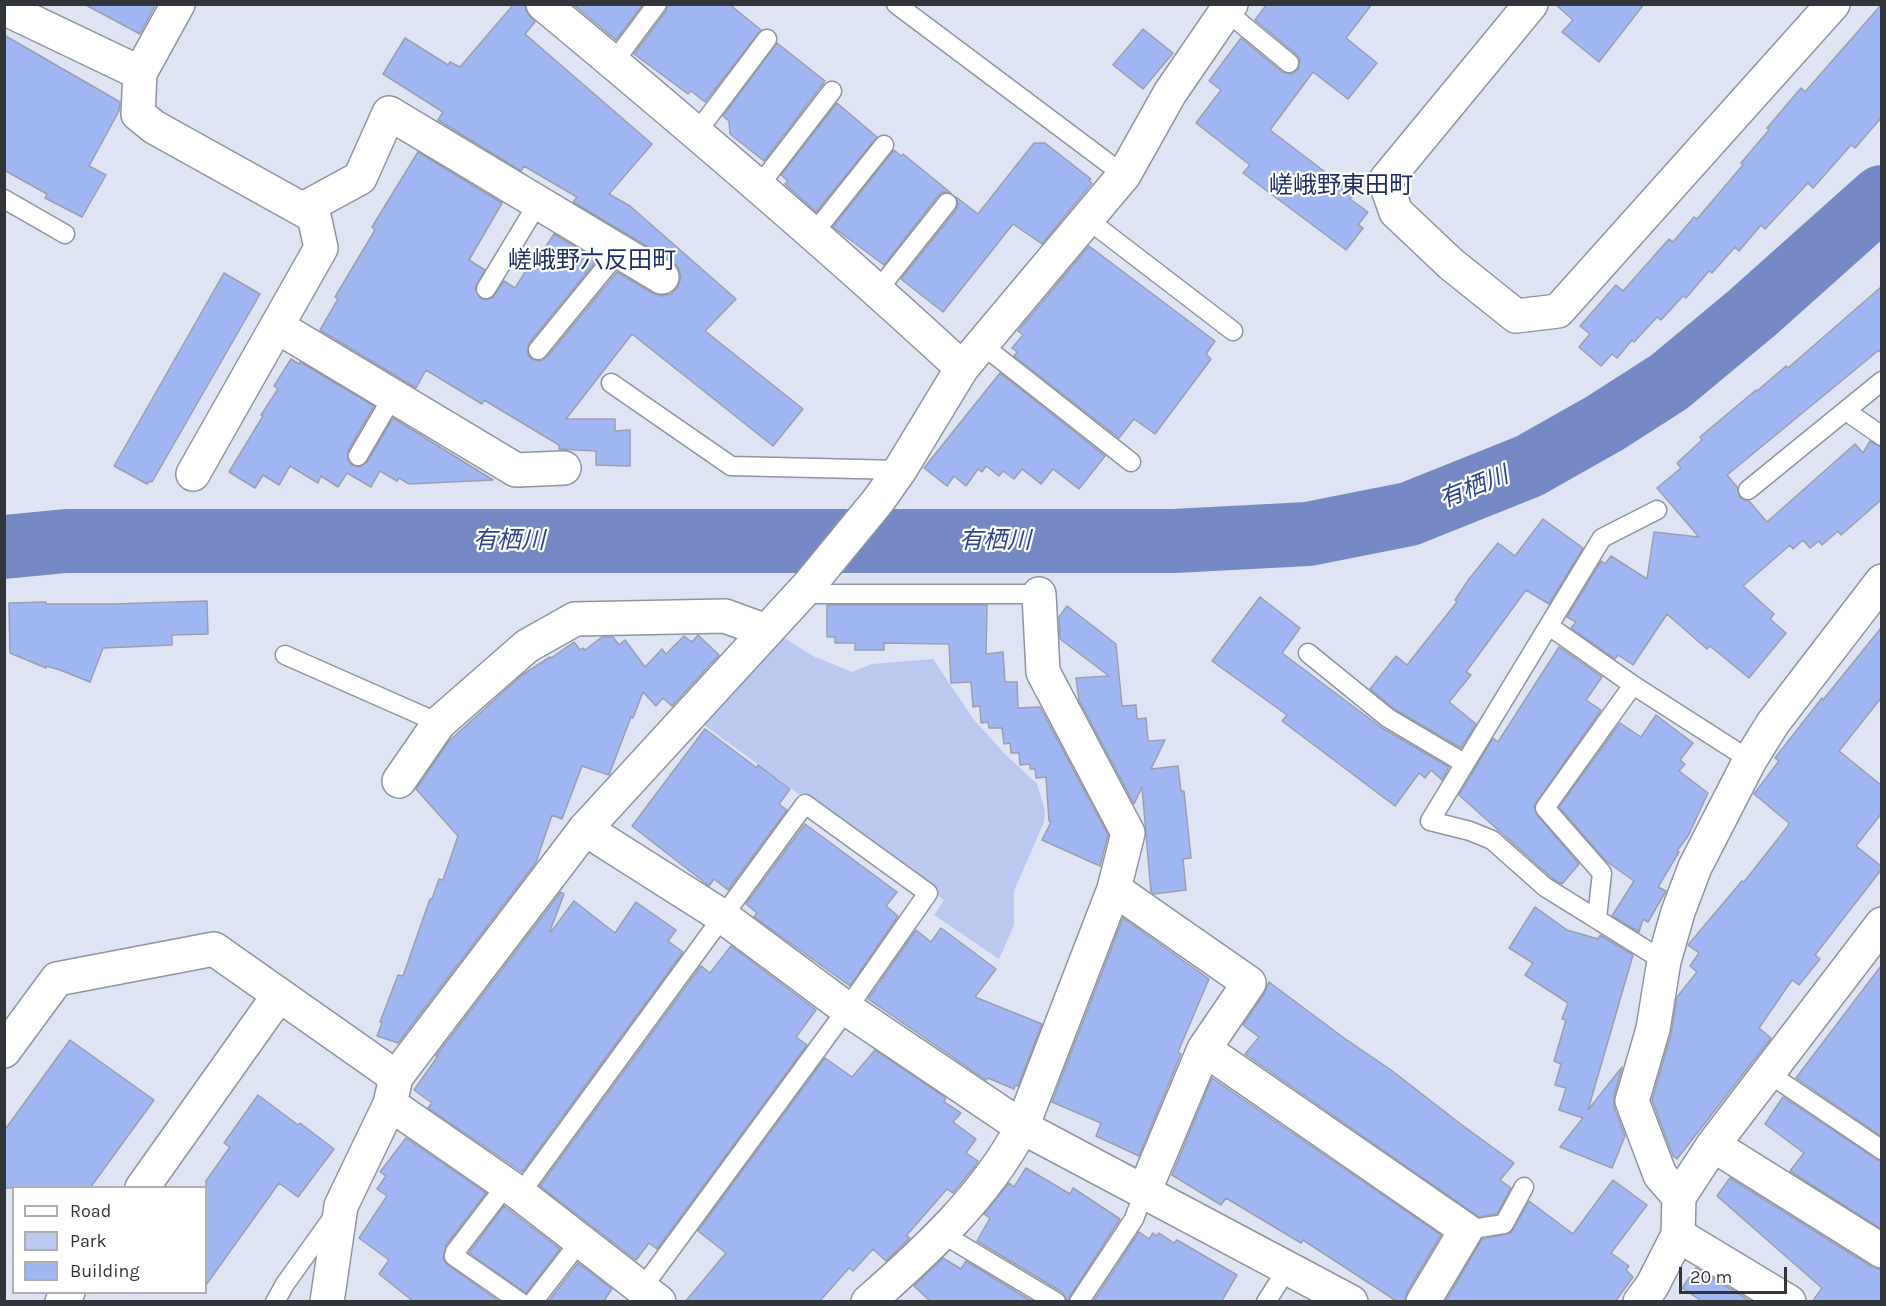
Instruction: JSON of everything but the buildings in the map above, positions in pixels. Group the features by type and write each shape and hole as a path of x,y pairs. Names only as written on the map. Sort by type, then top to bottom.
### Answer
{"street":[{"path":"178,4 140,73 138,114 154,127 314,216 321,248 194,474"},
{"path":"543,4 697,132 878,290 971,356"},
{"path":"1531,4 1385,182 1396,212 1451,264 1516,316 1558,311 1833,4"},
{"path":"4,8 140,73"},
{"path":"327,1302 341,1206 393,1091 585,830 805,589 878,501 971,356 1124,176 1170,93 1229,8"},
{"path":"303,209 360,178 389,113 662,277"},
{"path":"278,327 516,470 564,468"},
{"path":"1679,1197 1660,1175 1632,1101 1653,1029 1664,961 1678,912 1695,867 1750,760 1773,723 1881,581"},
{"path":"867,1302 902,1272 941,1233 975,1196 1013,1144 1022,1127 1114,889 1128,832 1043,672 1039,594"},
{"path":"399,781 439,723 527,646 575,619 725,616 766,631"},
{"path":"585,830 722,916 847,1009 1022,1127 1351,1302"},
{"path":"1114,889 1249,983 1204,1049 1144,1192"},
{"path":"1653,1296 1678,1235 1679,1197 1713,1145 1880,929"},
{"path":"4,1051 57,979 214,949 279,995 513,1189 651,1294"},
{"path":"143,1186 279,995"},
{"path":"1204,1049 1466,1230 1423,1302"},
{"path":"1713,1145 1881,1251"},
{"path":"1678,1235 1789,1302"}],"lane":[{"path":"613,63 657,4"},
{"path":"896,4 1124,176"},
{"path":"1229,8 1289,63"},
{"path":"697,132 767,39"},
{"path":"759,186 832,91"},
{"path":"813,234 884,145"},
{"path":"4,199 65,234"},
{"path":"486,289 538,203"},
{"path":"878,290 947,203"},
{"path":"1087,219 1233,331"},
{"path":"537,350 619,251"},
{"path":"971,356 1131,462"},
{"path":"1748,490 1881,381"},
{"path":"611,383 731,466 900,470"},
{"path":"358,456 393,396"},
{"path":"1846,411 1881,436"},
{"path":"1657,510 1602,538 1430,821 1470,831 1492,840 1545,887 1664,961"},
{"path":"805,589 1039,594"},
{"path":"1549,626 1633,685 1750,760"},
{"path":"1308,653 1388,718 1464,763"},
{"path":"285,655 439,723"},
{"path":"1598,918 1602,873 1545,808 1633,685"},
{"path":"520,1302 454,1256 455,1252 513,1189 805,804 928,893 651,1294"},
{"path":"1768,1073 1881,1150"},
{"path":"1466,1230 1504,1224 1524,1187"},
{"path":"1079,1302 1134,1220 1144,1192"},
{"path":"275,1302 285,1284 341,1206"},
{"path":"941,1233 1056,1302"},
{"path":"533,1302 581,1240"},
{"path":"1266,1302 1287,1269"}],"green space":[{"path":"779,635 815,657 852,672 872,664 933,659 974,720 1037,784 1045,810 1044,822 1014,891 1014,925 999,959 934,915 944,900 700,722"}],"waterway":[{"name":"有栖川","path":"4,547 66,541 1174,541 1308,534 1409,514 1529,466 1605,423 1669,382 1752,313 1882,197"}],"district":[{"name":"嵯峨野東田町","path":"1341,186"},
{"name":"嵯峨野六反田町","path":"592,261"}]}
